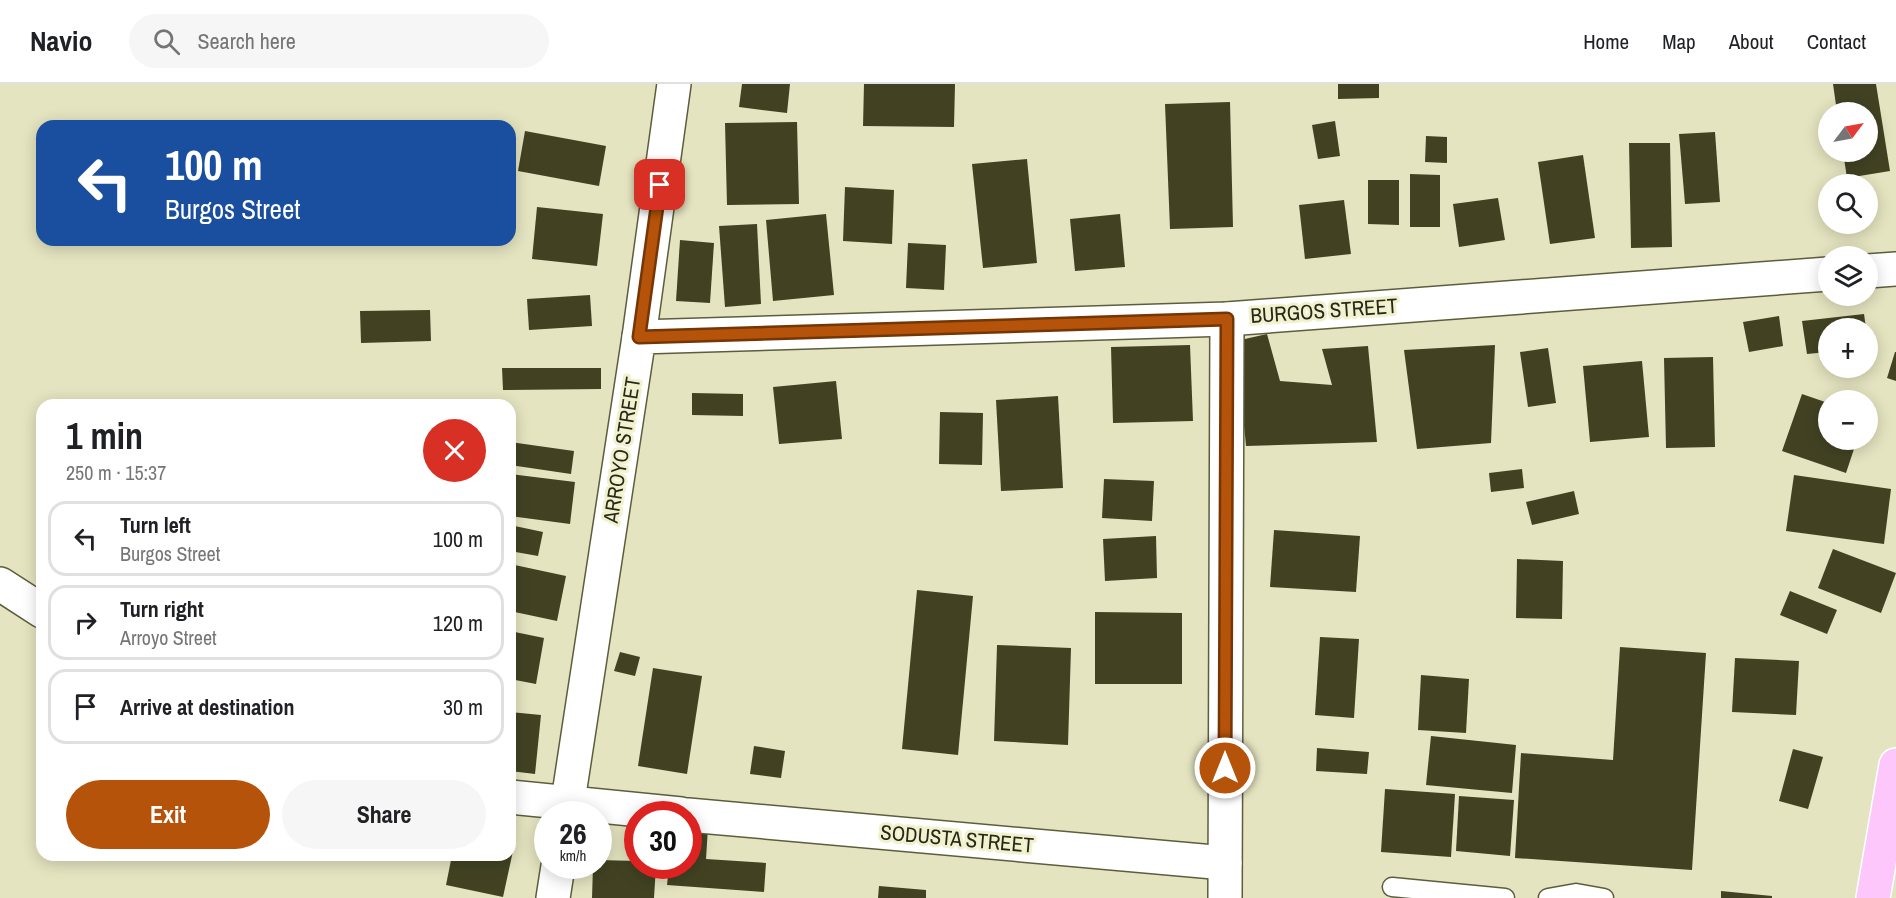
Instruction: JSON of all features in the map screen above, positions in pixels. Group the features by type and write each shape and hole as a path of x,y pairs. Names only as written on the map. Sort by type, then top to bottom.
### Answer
{"main road":[{"path":"1873,898 1896,765"}],"street":[{"name":"ARROYO STREET","path":"567,801 639,337 674,84"},
{"path":"1878,270 1896,269"},
{"name":"BURGOS STREET","path":"639,337 1227,319 1818,275"},
{"path":"1225,898 1227,319"},
{"path":"0,584 36,607"},
{"path":"516,799 534,803"},
{"name":"SODUSTA STREET","path":"702,816 1225,863"},
{"path":"553,898 556,879"}],"lane":[{"path":"1392,887 1505,898"},
{"path":"1548,898 1576,893 1604,898"}],"building":[{"path":"742,84 790,84 787,113 739,107"},
{"path":"864,84 955,84 954,127 863,126"},
{"path":"1338,84 1379,84 1379,98 1338,99"},
{"path":"1833,84 1876,84 1890,171 1846,174 1845,162 1878,162 1878,102 1836,102"},
{"path":"1230,102 1233,227 1170,229 1165,104"},
{"path":"1335,121 1340,156 1318,159 1312,125"},
{"path":"797,122 799,204 727,205 725,123"},
{"path":"525,131 606,146 599,186 518,171"},
{"path":"1715,132 1720,202 1685,204 1679,134"},
{"path":"1426,136 1447,137 1447,163 1425,162"},
{"path":"1629,143 1670,143 1672,247 1631,248"},
{"path":"1583,155 1595,238 1550,244 1538,162"},
{"path":"1027,159 1037,263 983,268 972,164"},
{"path":"1410,174 1440,175 1440,227 1410,227"},
{"path":"1368,180 1399,180 1399,225 1368,224"},
{"path":"845,187 894,190 892,244 843,241"},
{"path":"1498,198 1505,240 1459,247 1453,204"},
{"path":"1344,200 1351,254 1305,259 1299,205"},
{"path":"537,207 603,214 597,266 532,259"},
{"path":"826,214 834,295 773,301 766,220"},
{"path":"1120,214 1125,267 1075,271 1070,219"},
{"path":"757,224 761,304 725,307 719,226"},
{"path":"680,240 714,243 710,303 676,301"},
{"path":"908,243 946,245 944,290 906,288"},
{"path":"590,295 592,326 529,330 527,299"},
{"path":"430,310 431,341 361,343 360,311"},
{"path":"1864,314 1865,318 1829,318"},
{"path":"1779,316 1783,346 1749,352 1743,322"},
{"path":"1818,319 1818,353 1807,354 1802,321"},
{"path":"1267,334 1280,381 1332,385 1322,349 1368,346 1377,442 1246,446 1236,341"},
{"path":"1190,345 1193,421 1113,423 1111,347"},
{"path":"1495,345 1491,443 1417,449 1404,350"},
{"path":"1548,348 1556,403 1528,407 1520,352"},
{"path":"1896,352 1896,381 1887,378"},
{"path":"1713,357 1715,447 1666,448 1664,358"},
{"path":"1642,361 1649,437 1590,442 1583,366"},
{"path":"502,368 601,368 601,389 503,390"},
{"path":"836,381 842,439 779,444 773,387"},
{"path":"692,393 743,394 743,416 692,415"},
{"path":"1802,394 1818,400 1818,450 1854,450 1846,473 1782,451"},
{"path":"1058,396 1063,488 1001,491 996,400"},
{"path":"940,412 983,413 982,465 939,464"},
{"path":"516,443 574,451 571,474 516,466"},
{"path":"1522,469 1524,488 1491,492 1489,473"},
{"path":"516,475 575,482 570,524 516,517"},
{"path":"1794,475 1891,489 1884,544 1786,531"},
{"path":"1104,479 1154,481 1152,521 1102,518"},
{"path":"1574,491 1579,514 1532,525 1526,502"},
{"path":"516,526 543,532 538,556 516,552"},
{"path":"1274,530 1360,536 1356,592 1270,587"},
{"path":"1156,536 1157,578 1105,581 1103,539"},
{"path":"1833,549 1896,573 1881,613 1818,588"},
{"path":"1517,559 1563,561 1562,619 1516,618"},
{"path":"516,565 566,576 557,621 516,612"},
{"path":"917,590 973,596 958,755 902,749"},
{"path":"1790,591 1837,610 1827,634 1780,615"},
{"path":"1095,612 1182,613 1182,684 1095,684"},
{"path":"516,632 544,638 536,684 516,680"},
{"path":"1320,637 1359,639 1354,718 1315,715"},
{"path":"997,645 1071,648 1068,745 994,741"},
{"path":"1620,647 1706,653 1692,870 1515,858 1521,753 1613,760"},
{"path":"620,652 640,657 635,676 614,671"},
{"path":"1735,658 1799,661 1796,715 1732,712"},
{"path":"653,668 702,676 687,774 638,766"},
{"path":"1421,675 1469,679 1466,733 1418,730"},
{"path":"516,713 541,715 535,774 516,772"},
{"path":"1431,736 1516,745 1512,793 1426,785"},
{"path":"754,746 785,751 781,778 750,774"},
{"path":"1317,748 1369,752 1367,774 1316,771"},
{"path":"1793,749 1823,757 1808,809 1779,801"},
{"path":"1385,789 1455,794 1451,857 1381,852"},
{"path":"1459,796 1514,800 1510,856 1456,851"},
{"path":"702,826 708,827 706,859 766,863 764,892 667,885 668,879 702,879"},
{"path":"612,860 624,861 624,879 655,879 654,898 592,898 593,879 612,879"},
{"path":"451,861 511,861 503,897 446,885"},
{"path":"879,886 926,890 926,898 878,898"},
{"path":"1721,891 1772,896 1772,898 1721,898"}],"route":[{"path":"660,185 639,337 1227,319 1225,768"}]}
